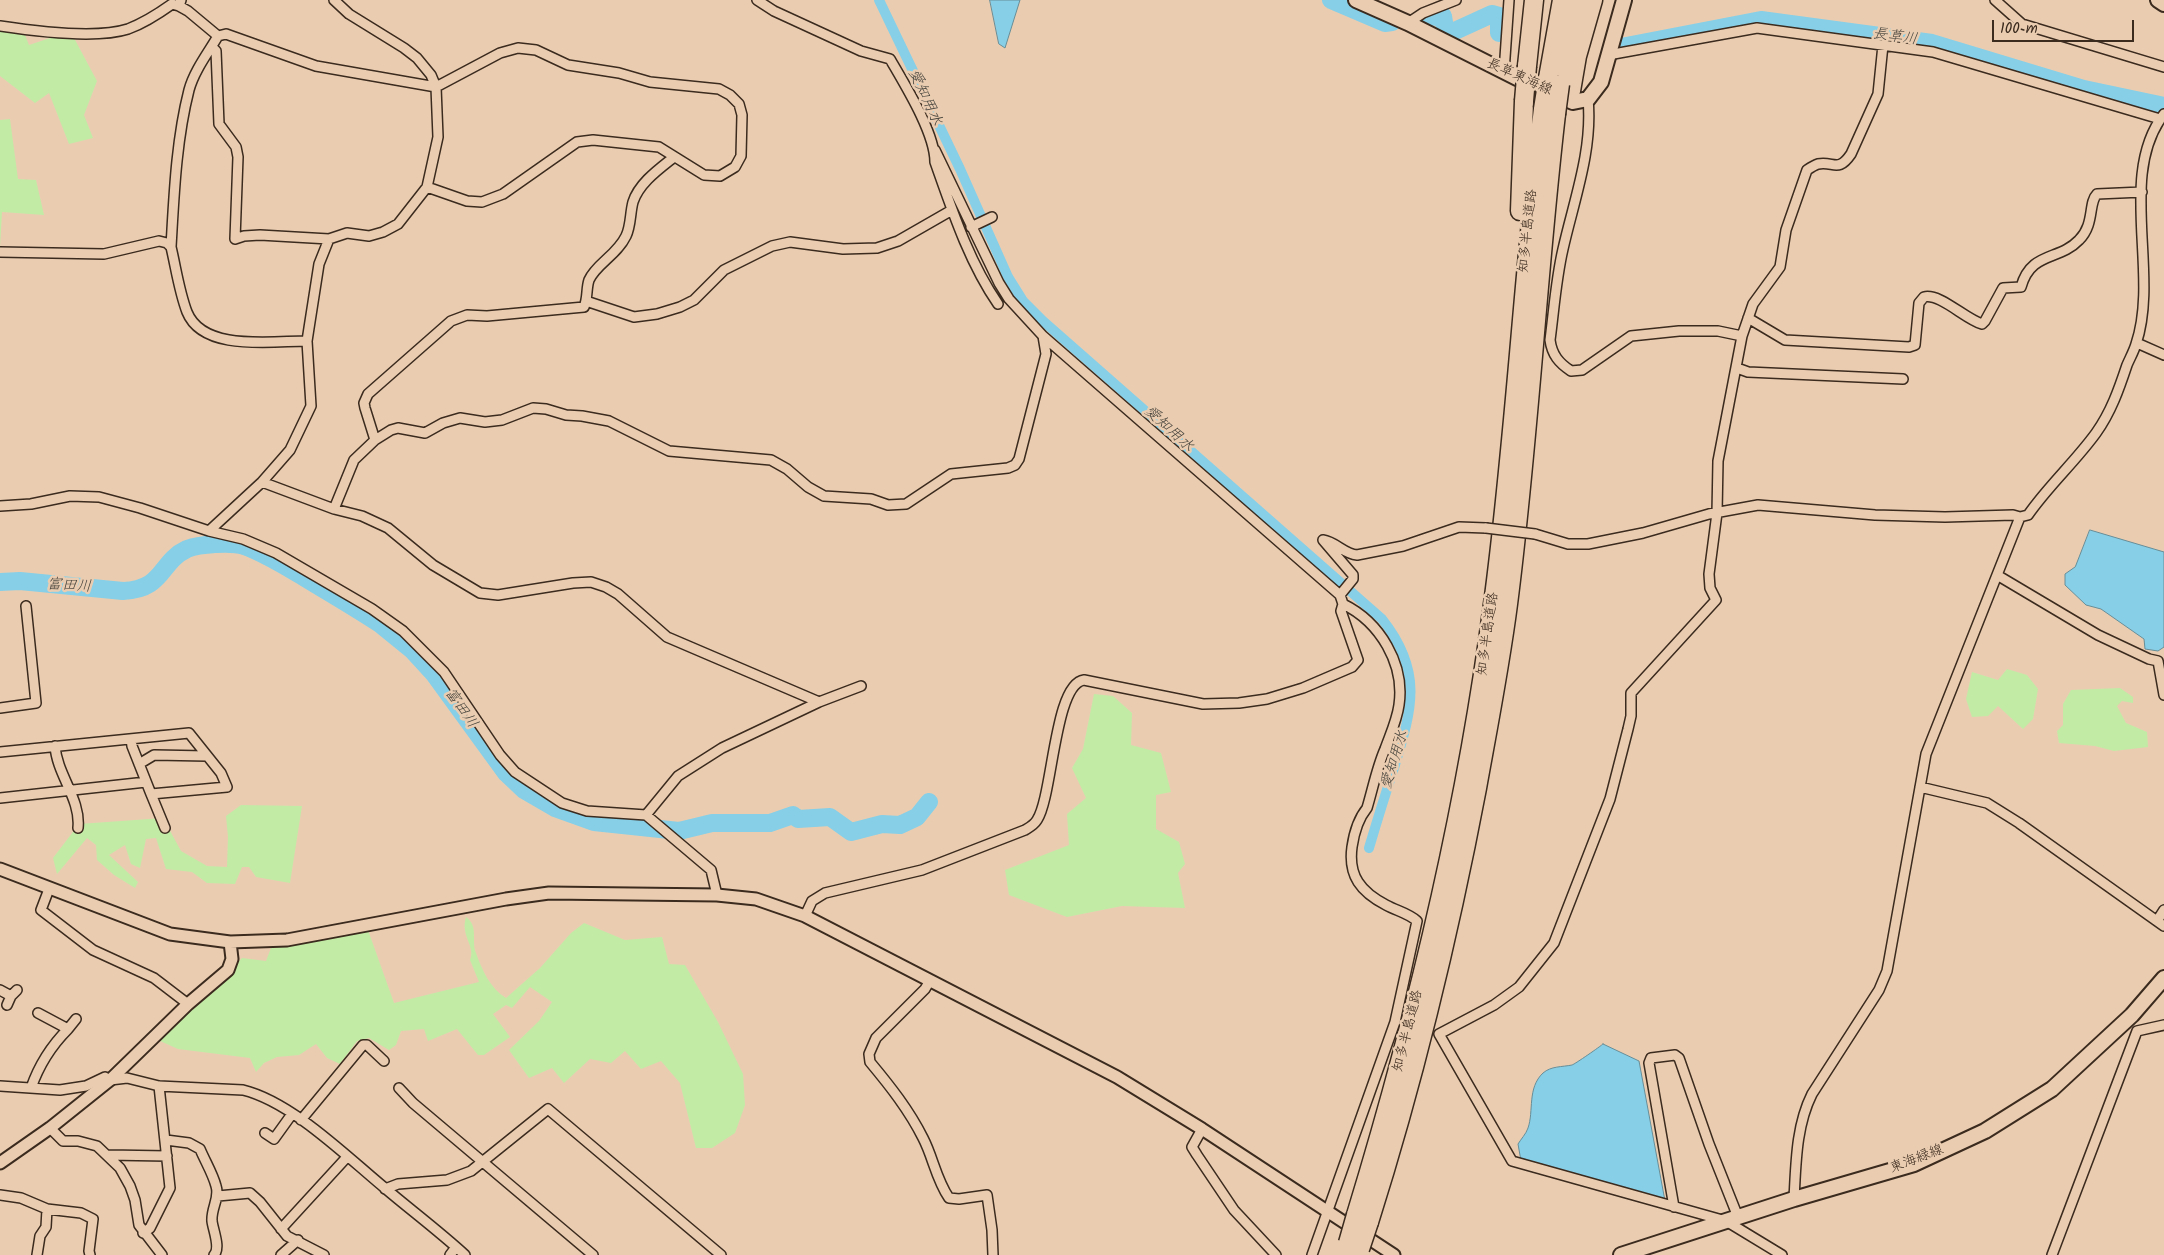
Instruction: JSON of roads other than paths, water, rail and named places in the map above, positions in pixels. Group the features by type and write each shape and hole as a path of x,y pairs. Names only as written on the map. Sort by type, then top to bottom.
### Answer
{"highway":[{"path":"1522,312 1518,269 1524,100 1534,0"},
{"name":"知多半島道路","path":"1560,84 1562,0"},
{"name":"知多半島道路","path":"1362,1218 1447,871 1470,751 1501,542 1522,312 1576,0"},
{"path":"1555,114 1560,84 1577,56 1593,0"},
{"name":"知多半島道路","path":"1352,1250 1409,1086 1461,874 1483,754 1499,662 1515,543 1555,114"}],"main road":[{"name":"長草東海線","path":"1356,0 1408,23 1504,72 1573,102 1588,99"},
{"path":"1588,99 1601,82 1624,0"},
{"path":"2158,0 2164,4"},
{"name":"東海緑線","path":"1621,1255 1794,1199 1914,1164 1985,1131 2052,1089 2127,1019 2164,978"}],"street":[{"path":"212,46 216,51 220,124 236,148 238,157 235,239 244,236 260,235 329,239 347,233 368,236 383,232 398,224 427,187 438,137 436,87 431,74 417,58 349,14 334,0"},
{"path":"757,0 774,11 861,51 890,59 910,96 971,227 1009,299 1043,336 1368,621 1384,641 1394,659 1400,693 1397,714 1379,765 1367,808 1353,837 1351,854 1354,879 1374,898 1417,921 1395,1022 1312,1255"},
{"path":"1504,72 1509,0"},
{"path":"1995,0 2022,24 2164,67"},
{"path":"1408,23 1423,13 1453,1"},
{"path":"0,26 90,34 117,32 155,16 172,4 180,3 218,36"},
{"path":"806,916 812,901 825,893 922,870 1033,826 1042,810 1061,718 1072,686 1078,680 1203,704 1238,703 1267,699 1303,688 1352,667 1358,660 1341,611 1342,599 1353,579 1353,575 1324,540 1331,541 1346,552 1357,555 1403,546 1459,527 1535,534 1568,544 1588,544 1644,533 1691,518 1758,505 1875,515 1945,517 2013,515 2020,517 2028,515 2038,499 2095,434 2118,393 2137,343 2144,300 2143,159 2146,146 2162,116 1933,52 1757,28 1608,55"},
{"path":"307,341 228,341 210,336 194,325 187,313 171,247 180,147 189,89 197,71 218,36 226,34 316,66 436,87 500,53 518,48 536,50 568,65 613,72 650,82 719,89 730,95 738,104 742,115 741,156 735,167 720,176 704,175 659,147 593,140 577,142 503,194 482,202 467,201 427,187"},
{"path":"1782,1255 1732,1219 1674,1207 1512,1161 1439,1034 1494,1005 1519,987 1554,943 1610,799 1628,729 1631,693 1716,600 1710,588 1709,574 1717,513 1718,461 1742,336 1753,304 1780,267 1786,230 1807,170 1819,164 1837,166 1846,161 1851,154 1878,94 1883,45"},
{"path":"1588,99 1590,117 1587,145 1562,252 1550,340 1552,352 1562,365 1571,372 1582,370 1631,336 1678,331 1718,331 1742,336"},
{"path":"935,150 935,162 952,210 990,292 998,304"},
{"path":"375,440 364,403 368,394 451,321 468,315 492,316 584,307 589,281 599,267 617,252 627,235 634,200 641,188 674,157"},
{"path":"1748,318 1785,340 1909,347 1915,344 1919,303 1924,296 1929,296 1982,324 2003,288 2021,287 2030,269 2038,261 2067,250 2078,242 2089,224 2093,202 2097,194 2142,192"},
{"path":"586,301 634,317 657,314 680,307 694,300 724,270 772,246 790,242 843,250 877,248 898,241 952,210"},
{"path":"971,227 992,217"},
{"path":"209,531 262,482 290,450 311,406 307,341 319,264 329,239"},
{"path":"0,252 104,254 159,241 171,247"},
{"path":"334,509 354,460 375,440 391,430 398,428 425,433 443,423 460,418 485,422 502,420 524,411 538,408 566,415 609,421 669,451 771,460 787,469 808,488 824,496 871,499 888,505 906,504 951,474 1008,468 1015,465 1019,459 1046,354 1043,336"},
{"path":"2137,343 2164,355"},
{"path":"1737,368 1748,372 1903,379"},
{"path":"262,482 334,509 362,516 388,528 433,565 480,593 498,595 573,583 591,582 606,587 618,594 667,637 819,702"},
{"path":"0,506 31,504 70,496 99,497 140,508 209,531 243,539 276,553 372,609 403,631 444,672 500,755 515,772 534,786 562,802 587,811 646,815 711,870 717,895"},
{"path":"1794,1199 1797,1150 1804,1109 1879,990 1887,971 1926,754 1936,724 2020,517"},
{"path":"1997,575 2098,635 2149,659 2158,661 2164,695"},
{"path":"0,708 36,704 26,606"},
{"path":"646,815 678,776 722,748 819,702 861,686"},
{"path":"0,752 189,733 221,773 227,787 151,794"},
{"path":"131,739 132,746 165,828"},
{"path":"55,746 79,818 78,828"},
{"path":"139,764 154,755 207,756"},
{"path":"0,798 146,782"},
{"path":"1920,787 1987,803 2160,924 2164,910"},
{"path":"0,869 170,934 230,942 287,940 506,899 548,893 717,895 756,899 806,916 929,982 1116,1077 1202,1129 1394,1255"},
{"path":"49,889 41,910 93,950 154,978 188,1004"},
{"path":"0,1163 50,1128 110,1080 188,1004 228,970 232,960 230,942"},
{"path":"929,982 925,989 876,1038 869,1054 870,1062 905,1105 924,1138 943,1189 949,1198 958,1199 987,1195 993,1255"},
{"path":"0,990 12,997"},
{"path":"38,1012 68,1029"},
{"path":"30,1088 43,1058 52,1044 76,1019"},
{"path":"2127,1019 2137,1031"},
{"path":"2137,1031 2164,1024"},
{"path":"2052,1255 2137,1031"},
{"path":"301,1120 363,1045 367,1045 384,1061"},
{"path":"1674,1207 1649,1063 1651,1058 1675,1054 1680,1058 1716,1162 1732,1219"},
{"path":"0,1086 44,1090 75,1089 105,1077 110,1080 127,1078 159,1086 253,1092 301,1120 465,1255"},
{"path":"143,1233 150,1228 170,1188 159,1086"},
{"path":"399,1088 413,1103 593,1255"},
{"path":"385,1189 398,1184 447,1180 471,1171 548,1109 721,1255"},
{"path":"265,1133 274,1139 292,1114"},
{"path":"50,1128 63,1141 90,1142 108,1155 120,1168 130,1186 139,1225 143,1233 162,1255"},
{"path":"1202,1129 1192,1147 1234,1210 1276,1255"},
{"path":"166,1140 189,1143 200,1150 216,1185 218,1196 212,1211 217,1249 214,1255"},
{"path":"108,1155 167,1156"},
{"path":"281,1229 347,1157"},
{"path":"218,1196 250,1193 260,1202 287,1236 324,1255"},
{"path":"0,1195 21,1198 47,1209 81,1213 93,1219 88,1251 90,1255"},
{"path":"37,1255 40,1236 46,1227 47,1209"},
{"path":"281,1255 298,1240"},
{"path":"450,1255 456,1247"}],"water":[{"path":"990,0 1020,0 1005,48 999,44"},
{"path":"2090,530 2164,552 2164,647 2158,651 2145,649 2144,639 2101,609 2086,605 2065,585 2065,574 2075,567"},
{"path":"1603,1044 1639,1061 1665,1201 1521,1161 1518,1144 1528,1128 1533,1093 1538,1079 1550,1069 1574,1064"}],"waterway":[{"name":"愛知用水","path":"879,0 960,169 1008,277 1023,301 1043,321 1382,619 1395,638 1404,656 1409,674 1409,709 1406,727 1369,848"},
{"name":"長草川","path":"1331,0 1385,23 1392,22"},
{"name":"長草川","path":"1428,17 1443,16 1446,35 1492,14 1499,16 1499,33"},
{"name":"長草川","path":"1621,47 1761,20 1932,43 2084,89 2164,106"},
{"name":"富田川","path":"0,582 20,581 123,591 137,589 154,580 178,554 187,549 224,544 244,546 288,568 380,624 412,650 434,674 506,773 524,790 555,808 594,822 679,831 712,823 770,823 793,815 798,819 830,817 851,832 882,824 900,825 917,817 929,802"}]}
